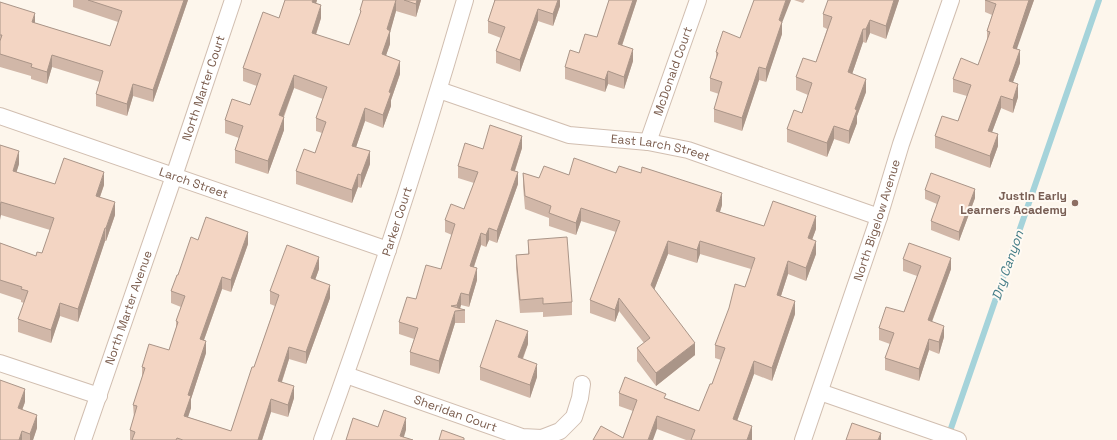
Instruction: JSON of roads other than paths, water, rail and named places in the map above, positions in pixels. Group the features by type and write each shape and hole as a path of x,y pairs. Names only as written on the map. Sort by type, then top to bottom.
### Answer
{"street":[{"name":"North Marter Court","path":"174,176 232,0"},
{"name":"Parker Court","path":"322,440 346,375 388,250 439,90 465,0"},
{"name":"McDonald Court","path":"648,142 698,0"},
{"name":"North Bigelow Avenue","path":"803,440 879,216 901,144 951,0"},
{"name":"East Larch Street","path":"439,90 569,135 648,142 688,150 879,216"},
{"name":"Larch Street","path":"0,116 388,250"},
{"name":"North Marter Avenue","path":"83,440 174,176"},
{"path":"0,363 99,396"},
{"name":"Sheridan Court","path":"346,375 522,436 542,438 560,431 574,417 580,398 582,384"},
{"path":"820,392 958,440"}],"waterway":[{"name":"Dry Canyon","path":"948,437 1099,0"}],"place":[{"name":"Justin Early Learners Academy","path":"1075,203"}]}
